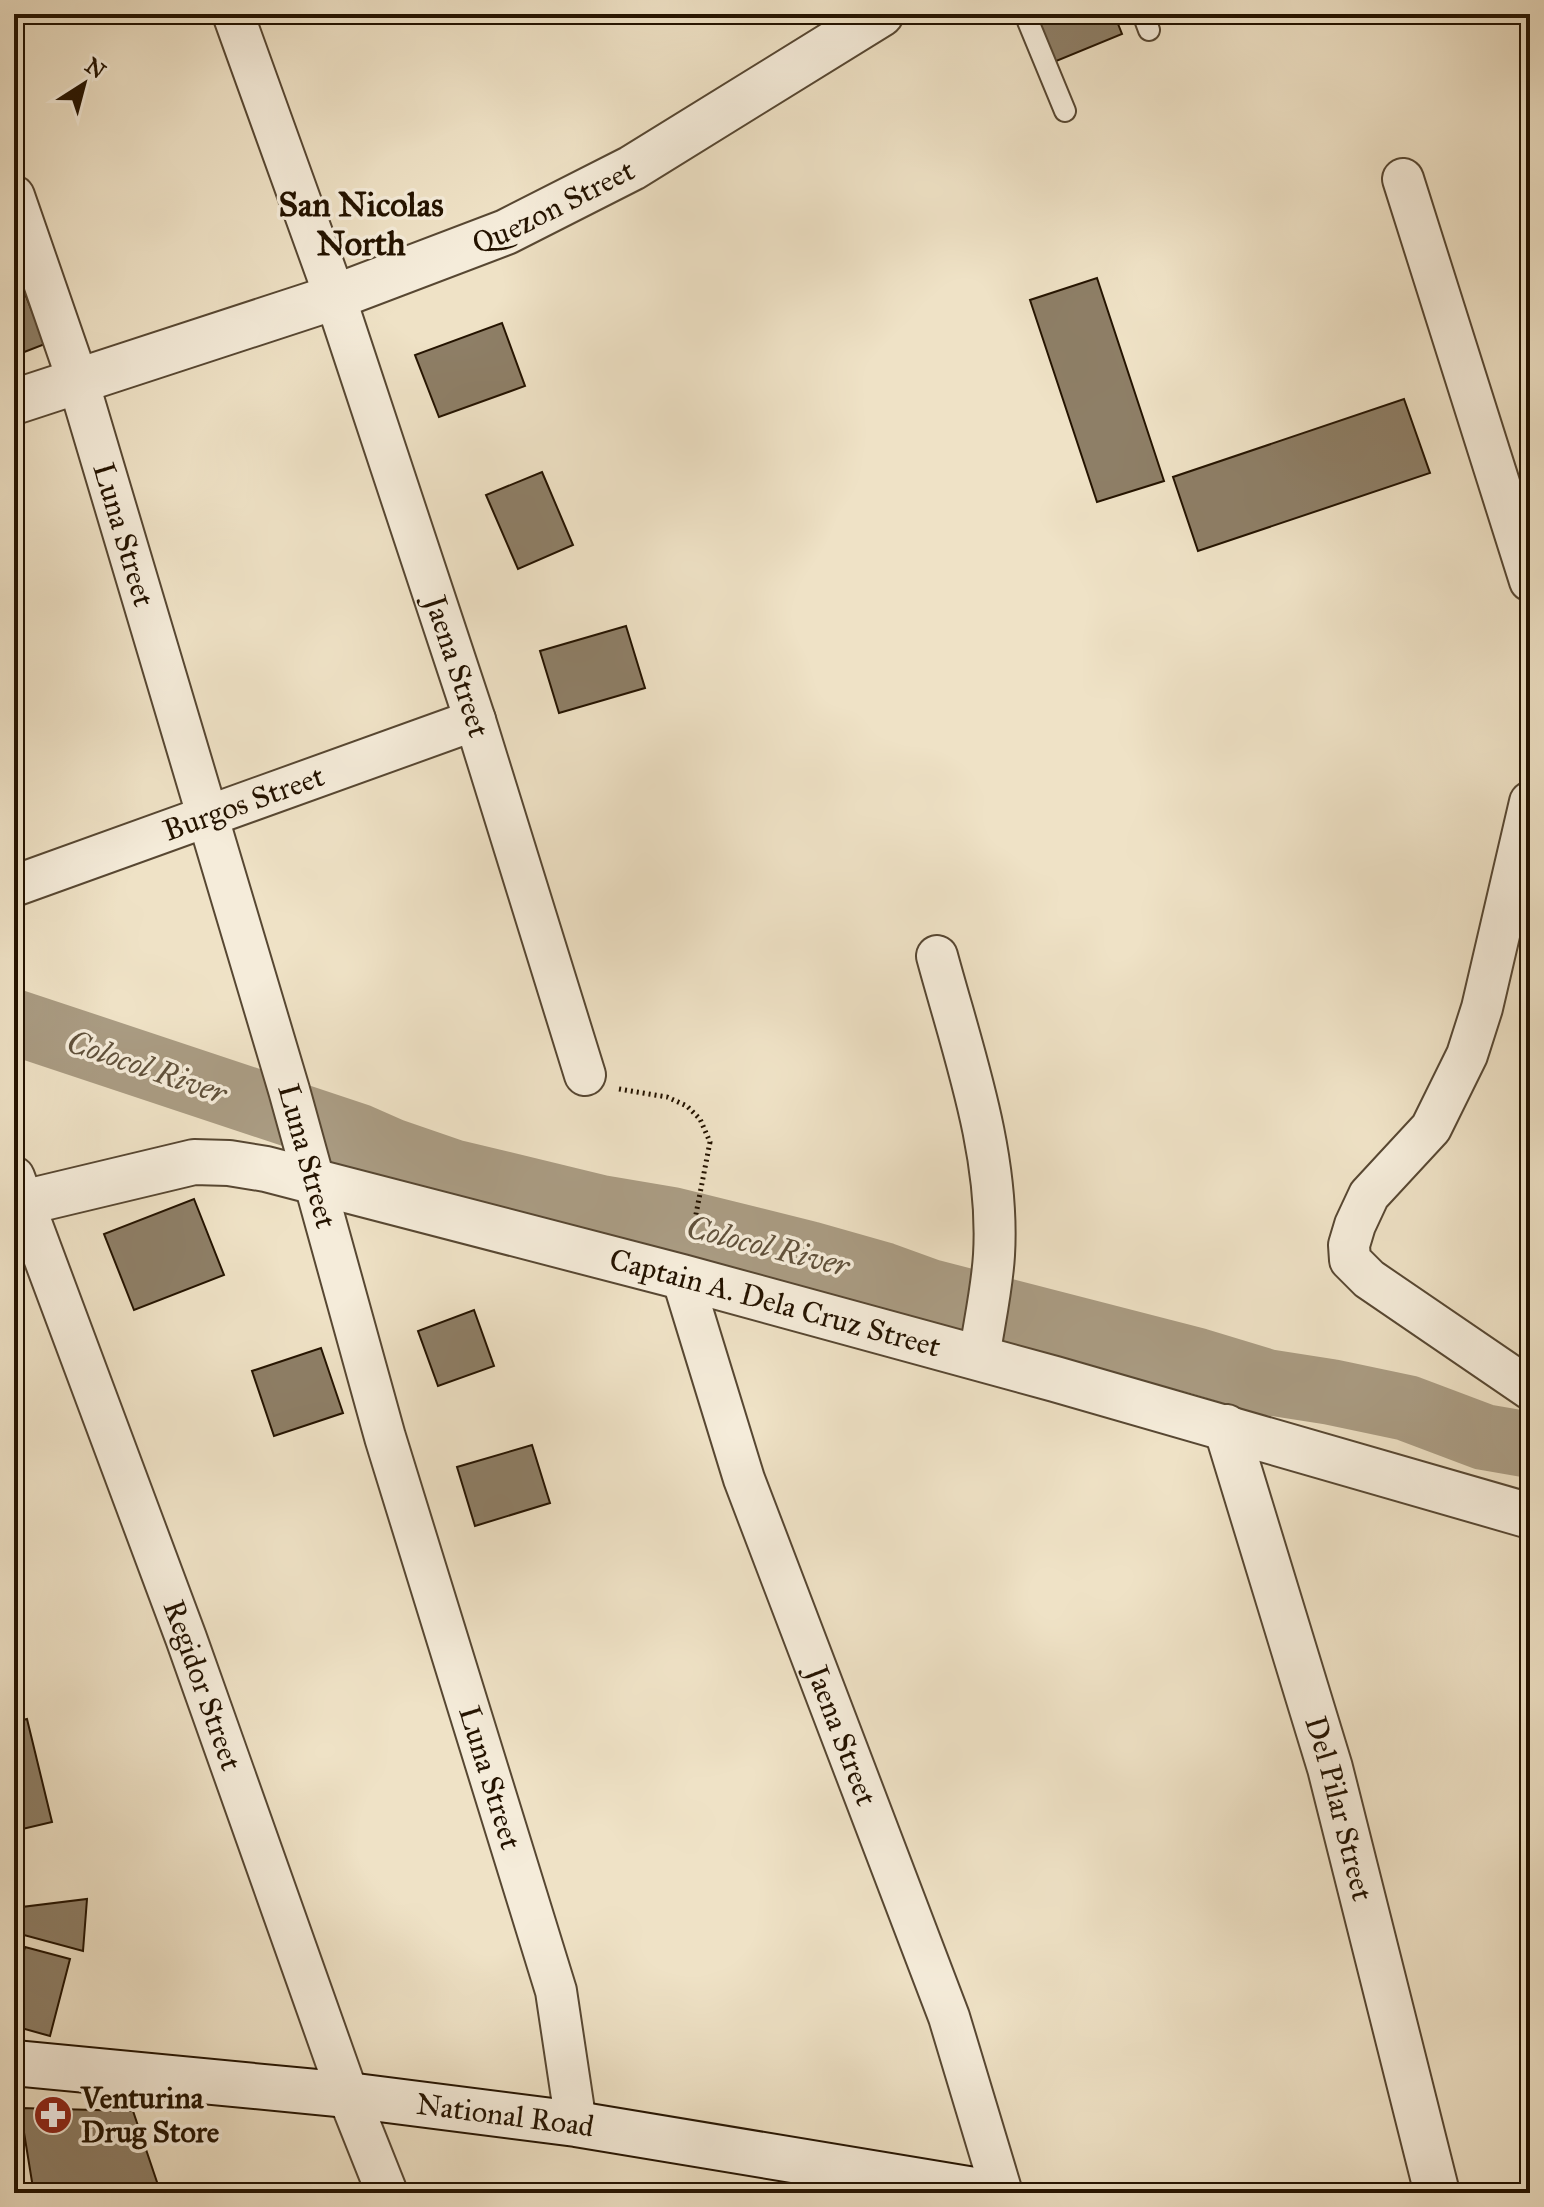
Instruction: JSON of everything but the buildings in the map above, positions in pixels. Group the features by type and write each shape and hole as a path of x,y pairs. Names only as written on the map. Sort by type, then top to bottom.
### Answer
{"street":[{"name":"Jaena Street","path":"233,14 335,297 475,720 585,1075"},
{"name":"Quezon Street","path":"14,402 335,297 506,232 632,168 881,14"},
{"path":"1403,179 1530,581"},
{"name":"Luna Street","path":"14,196 78,381 289,1090 385,1437 556,1991 576,2124"},
{"name":"Burgos Street","path":"14,886 475,720"},
{"path":"1530,802 1482,1008 1467,1055 1431,1128 1369,1195 1349,1245 1350,1260 1369,1279 1530,1389"},
{"path":"937,956 988,1154 994,1207 994,1256 980,1347"},
{"name":"Captain A. Dela Cruz Street","path":"17,1195 194,1162 312,1170 685,1264 980,1347 1226,1427 1530,1516"},
{"name":"Regidor Street","path":"17,1195 186,1638 348,2095 387,2193"},
{"name":"Jaena Street","path":"685,1264 744,1479 949,2017 1002,2193"},
{"name":"Del Pilar Street","path":"1226,1427 1330,1768 1437,2193"},
{"name":"National Road","path":"14,2063 348,2095 576,2124 992,2193"}],"lane":[{"path":"1025,14 1065,111"}],"path":[{"path":"585,1075 608,1087 667,1097 687,1106 700,1119 710,1142 685,1264"}],"waterway":[{"name":"Colocol River","path":"14,1022 357,1136 452,1172 601,1208 672,1220 809,1254 930,1292 1198,1361 1267,1382 1407,1408 1484,1437 1530,1445"}],"place":[{"name":"Venturina Drug Store","path":"53,2115"}],"district":[{"name":"San Nicolas North","path":"361,224"}]}
